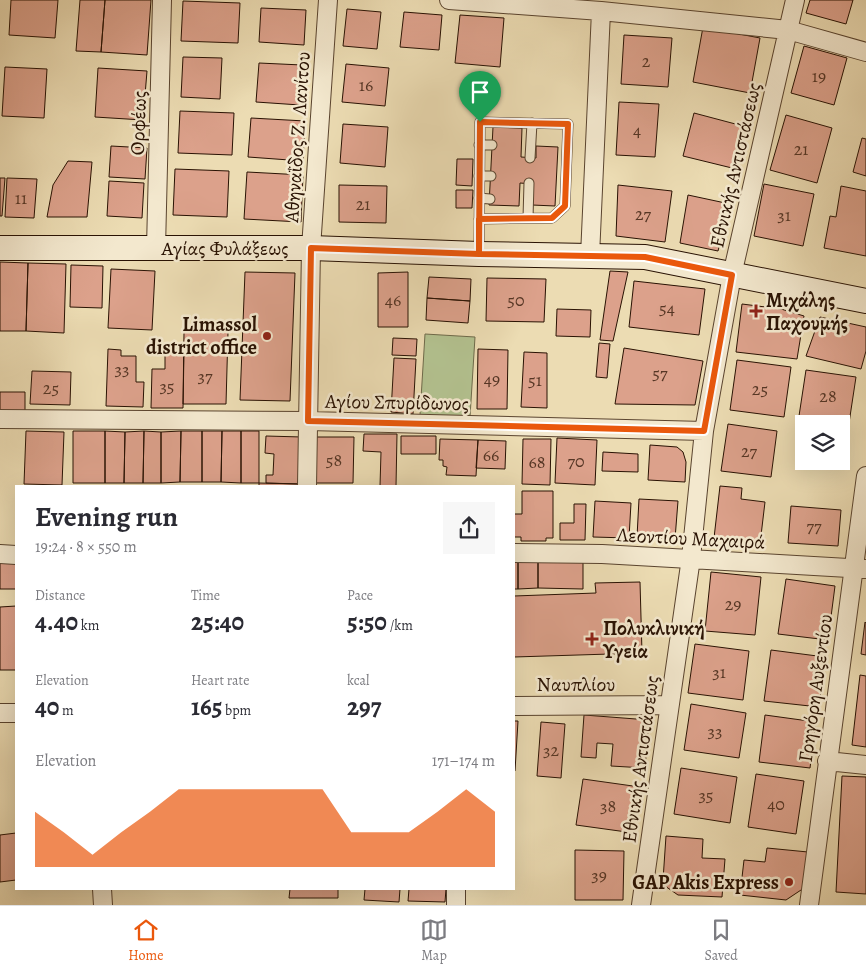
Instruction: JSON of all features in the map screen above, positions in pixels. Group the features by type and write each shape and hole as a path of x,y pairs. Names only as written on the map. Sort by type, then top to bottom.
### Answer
{"main road":[{"name":"Αγίας Φυλάξεως","path":"0,248 311,248 645,257 866,301"}],"street":[{"name":"Ορφέως","path":"156,248 162,0"},
{"name":"Αθηναΐδος Ζ. Λανίτου","path":"307,485 311,248 328,0"},
{"path":"449,0 541,4 788,30 866,52"},
{"name":"Εθνικής Αντιστάσεως","path":"641,905 691,558 704,431 732,275 795,0"},
{"path":"590,256 601,10"},
{"name":"Αγίου Σπυρίδωνος","path":"0,419 308,421 704,431"},
{"name":"Γρηγόρη Αυξεντίου","path":"809,905 827,761 859,569 866,476"},
{"name":"Λεοντίου Μαχαιρά","path":"515,553 691,558 859,569"},
{"path":"0,554 15,554"},
{"name":"Ναυπλίου","path":"515,706 669,704"},
{"path":"0,713 15,713"},
{"path":"827,761 866,765"},
{"path":"102,890 102,905"},
{"path":"456,890 456,905"}],"lane":[{"path":"479,219 552,218 565,206 568,124 480,122 479,176 479,198 479,219 479,254"},
{"path":"530,158 526,146 532,123"},
{"path":"480,145 492,145"},
{"path":"479,176 490,176"},
{"path":"528,218 524,201 529,183"},
{"path":"479,198 490,199"}],"green space":[{"path":"425,334 475,337 470,417 420,415"}],"building":[{"path":"11,0 58,0 55,38 9,35"},
{"path":"80,0 105,0 101,52 76,51"},
{"path":"105,0 151,0 147,55 101,52"},
{"path":"810,0 853,0 846,24 806,13"},
{"path":"183,1 240,3 238,43 181,41"},
{"path":"261,8 306,10 304,45 259,42"},
{"path":"347,9 381,12 377,49 343,46"},
{"path":"404,12 442,15 439,50 400,47"},
{"path":"460,15 504,18 500,67 455,63"},
{"path":"703,27 760,38 750,93 693,82"},
{"path":"624,35 672,38 668,87 621,84"},
{"path":"804,46 847,58 834,105 791,93"},
{"path":"183,57 222,58 220,99 181,97"},
{"path":"259,63 302,65 300,105 256,102"},
{"path":"346,64 389,68 385,106 342,102"},
{"path":"5,67 47,69 44,118 2,116"},
{"path":"98,68 147,71 143,120 95,117"},
{"path":"619,102 659,104 655,157 616,155"},
{"path":"180,111 234,113 232,155 178,153"},
{"path":"694,113 743,126 732,168 683,156"},
{"path":"786,115 832,128 817,183 770,170"},
{"path":"251,118 305,121 303,161 248,157"},
{"path":"343,124 388,127 385,167 340,163"},
{"path":"493,127 522,128 521,157 536,158 536,146 558,147 555,206 532,205 533,184 520,183 519,206 489,205"},
{"path":"862,138 866,139 866,176 853,172"},
{"path":"111,146 147,148 145,179 109,177"},
{"path":"457,159 473,159 472,186 456,185"},
{"path":"68,161 92,162 87,217 47,217 53,185"},
{"path":"175,169 229,171 227,217 173,215"},
{"path":"247,172 303,175 301,222 244,219"},
{"path":"0,178 5,178 2,216 0,216"},
{"path":"7,178 37,179 34,218 5,217"},
{"path":"109,181 144,183 142,218 107,216"},
{"path":"764,184 814,194 803,246 754,236"},
{"path":"339,185 387,186 386,223 339,222"},
{"path":"618,185 672,191 665,242 616,236"},
{"path":"841,186 866,191 866,256 824,248 830,216 836,217"},
{"path":"456,190 473,190 472,208 456,208"},
{"path":"688,195 730,204 718,251 680,243"},
{"path":"0,262 28,263 26,331 0,331"},
{"path":"28,263 66,264 64,333 26,331"},
{"path":"71,265 103,266 102,308 70,307"},
{"path":"111,269 155,271 152,330 108,328"},
{"path":"610,271 628,272 613,341 600,340"},
{"name":"Limassol district office","path":"245,272 295,273 290,401 240,400"},
{"path":"408,272 408,327 378,327 378,273"},
{"path":"429,277 471,279 470,301 427,298"},
{"path":"487,278 546,279 544,322 486,321"},
{"path":"634,281 705,289 699,335 629,327"},
{"path":"427,298 470,301 468,323 426,320"},
{"path":"742,304 781,309 804,316 797,359 736,352"},
{"path":"557,309 591,310 590,337 556,336"},
{"path":"820,317 866,327 866,351 861,369 806,356"},
{"path":"184,332 228,332 226,404 183,404"},
{"path":"393,338 417,339 416,356 392,355"},
{"path":"599,343 610,344 607,378 596,377"},
{"path":"165,348 184,349 183,408 151,408 152,369 165,369"},
{"path":"624,348 703,361 695,405 615,404"},
{"path":"108,349 121,350 121,356 136,356 136,382 144,382 143,407 106,406"},
{"path":"478,349 508,350 507,409 477,409"},
{"path":"524,352 547,353 547,408 521,407"},
{"path":"394,358 416,359 413,414 391,412"},
{"path":"737,360 791,367 784,417 730,410"},
{"path":"806,370 856,377 850,416 799,415"},
{"path":"32,371 71,372 70,405 30,404"},
{"path":"0,392 25,392 25,412 0,412"},
{"path":"728,424 777,431 771,477 721,471"},
{"path":"26,431 64,432 62,485 24,484"},
{"path":"73,431 105,431 105,483 73,483"},
{"path":"105,431 125,432 124,483 105,483"},
{"path":"144,431 143,483 124,483 125,432"},
{"path":"144,431 161,432 161,483 143,483"},
{"path":"181,431 180,482 161,483 161,432"},
{"path":"181,431 202,431 202,482 180,482"},
{"path":"202,431 222,431 221,482 202,482"},
{"path":"222,431 241,431 241,483 221,482"},
{"path":"241,431 259,431 259,483 241,483"},
{"path":"364,434 397,434 396,485 380,485 381,452 363,451"},
{"path":"266,436 302,437 300,484 266,483 266,475 273,475 274,454 265,453"},
{"path":"401,436 436,436 436,454 401,454"},
{"path":"314,437 354,437 353,483 313,483"},
{"path":"557,438 597,440 595,485 555,483"},
{"path":"440,439 478,440 476,476 446,475 447,467 443,466 443,460 439,460"},
{"path":"523,439 551,439 550,485 522,484"},
{"path":"478,440 506,441 505,469 476,468"},
{"path":"650,445 677,447 683,452 686,462 685,482 648,480"},
{"path":"603,452 638,454 638,472 602,471"},
{"path":"259,483 300,484 300,485 259,485"},
{"path":"720,486 742,488 741,499 765,502 760,544 714,538"},
{"path":"522,491 553,491 553,538 546,538 546,541 521,541 521,537 515,537 515,514 522,514"},
{"path":"639,499 678,501 675,539 637,537"},
{"path":"595,501 631,503 629,538 593,537"},
{"path":"574,504 586,504 585,540 560,540 560,523 574,523"},
{"path":"791,506 841,510 838,546 788,543"},
{"path":"538,559 538,588 518,589 518,560"},
{"path":"538,559 583,560 583,589 538,588"},
{"path":"515,561 518,561 518,589 515,589"},
{"path":"0,562 15,562 15,589 0,589"},
{"path":"711,572 761,577 755,635 705,631"},
{"path":"786,579 835,586 828,640 778,634"},
{"path":"640,582 642,653 515,657 515,596 596,593 595,583"},
{"path":"15,606 15,670 0,670 0,607"},
{"path":"866,623 866,655 861,654"},
{"path":"695,644 749,651 743,700 688,693"},
{"path":"771,650 825,657 819,707 764,701"},
{"path":"860,675 866,676 866,747 852,745"},
{"path":"691,704 746,713 739,758 684,750"},
{"path":"584,715 649,720 645,768 611,766 613,744 597,743 596,758 581,757"},
{"path":"765,715 816,722 810,768 759,762"},
{"path":"515,721 518,721 515,771"},
{"path":"541,722 565,724 561,778 537,776"},
{"path":"681,768 737,777 730,823 674,814"},
{"path":"756,774 804,781 796,834 748,827"},
{"path":"842,776 866,777 866,894 836,892"},
{"path":"583,779 640,787 634,833 576,825"},
{"path":"15,833 15,880 0,882 0,835"},
{"path":"666,836 703,839 702,858 725,859 722,897 678,895 665,886 663,880"},
{"path":"767,848 808,852 804,888 786,900 740,895 744,860 765,862"},
{"path":"575,850 624,851 623,900 575,900"},
{"path":"290,890 338,890 338,898 289,898"},
{"path":"365,890 400,890 399,902 364,900"},
{"path":"409,890 446,890 445,902 408,901"}],"place":[{"name":"Μιχάλης Παχουμής","path":"756,311"},
{"name":"Limassol district office","path":"267,336"},
{"name":"Πολυκλινική Υγεία","path":"592,639"},
{"name":"GAP Akis Express","path":"789,882"}],"route":[{"path":"480,122 479,176 479,254 311,248 308,421 704,431 732,275 645,257 479,254 479,219 552,218 565,206 568,124 480,122"}]}
